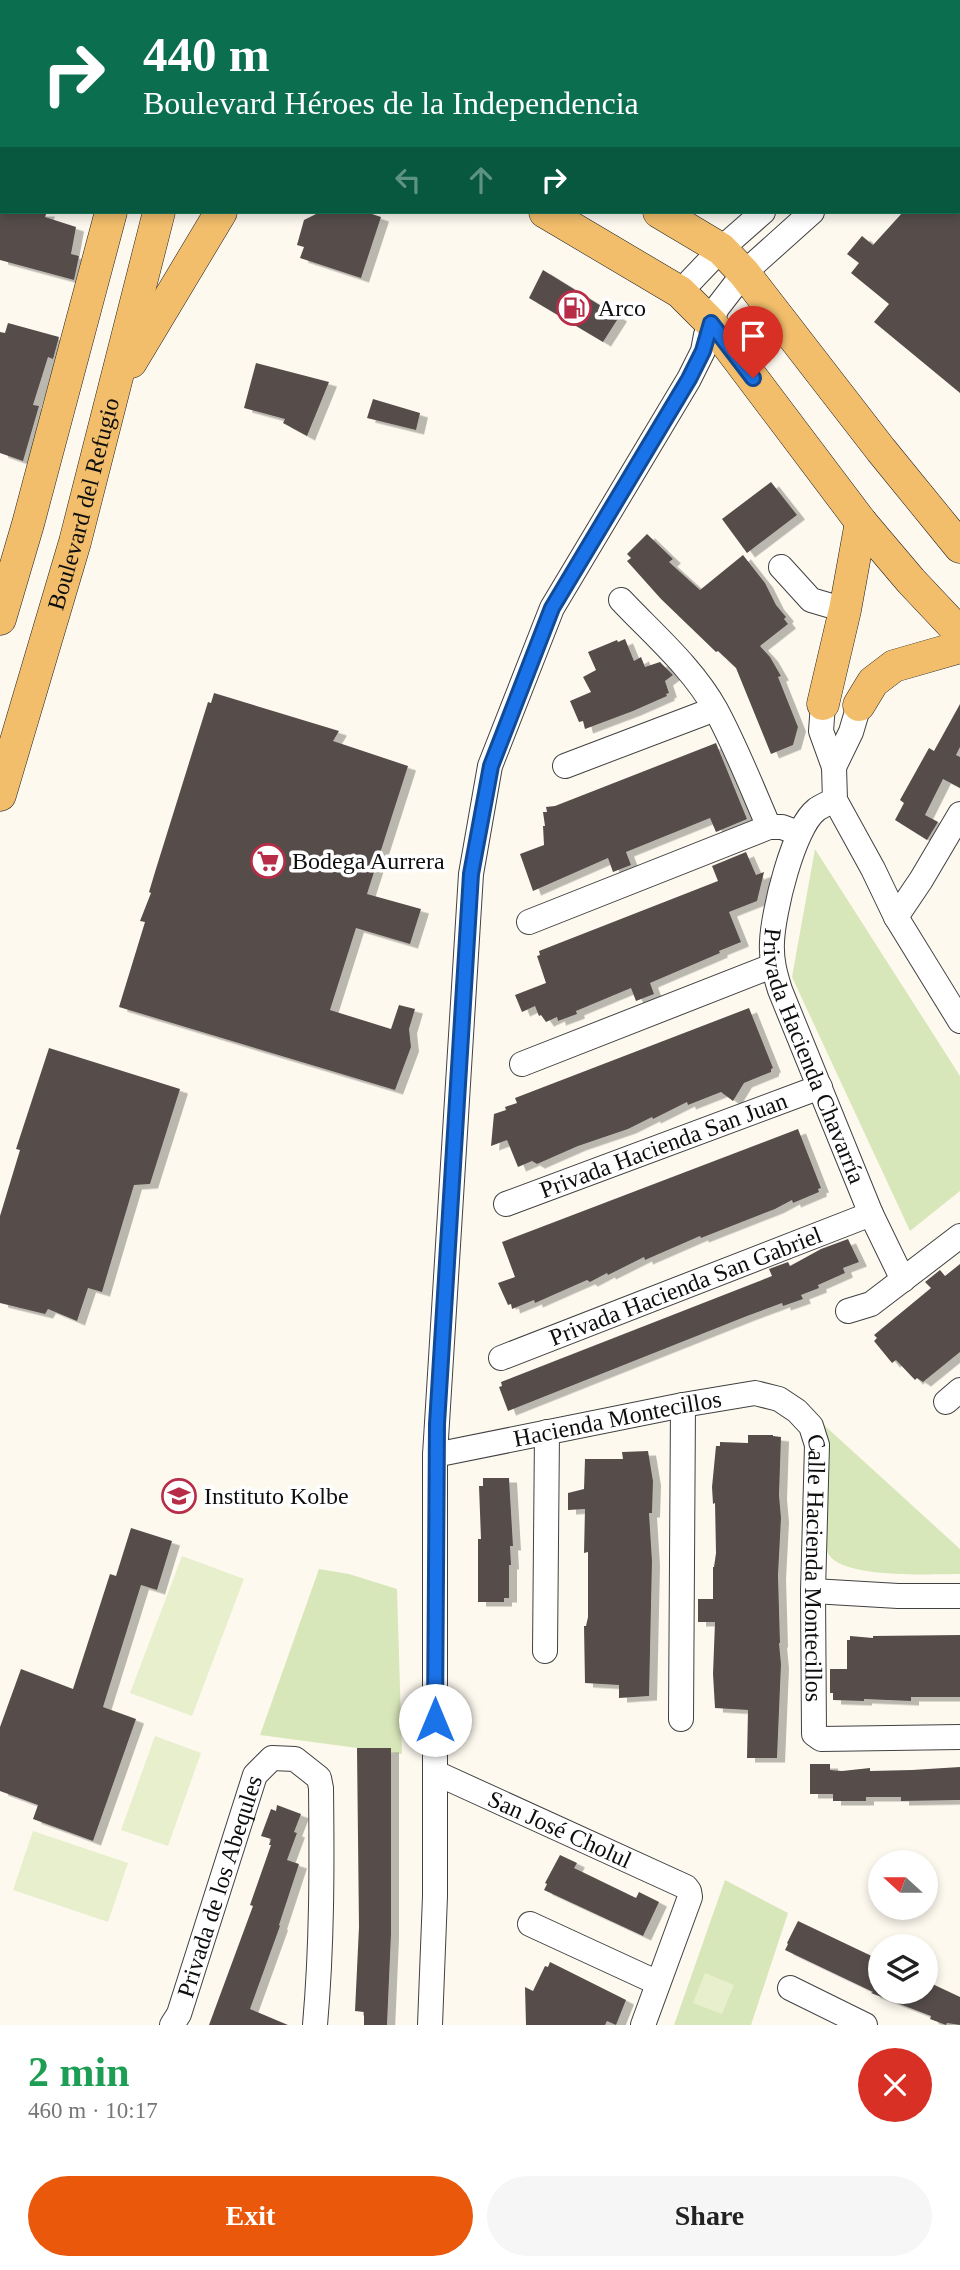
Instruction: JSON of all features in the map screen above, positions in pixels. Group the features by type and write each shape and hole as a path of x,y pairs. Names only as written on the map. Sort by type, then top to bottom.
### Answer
{"main road":[{"name":"Boulevard del Refugio","path":"0,619 110,214"},
{"name":"Boulevard del Refugio","path":"0,795 75,542 158,214"},
{"path":"115,387 220,214"},
{"path":"548,214 680,292 711,323 862,522 911,581 960,633"},
{"path":"662,214 721,250 744,272 889,461 960,547"},
{"path":"822,704 845,610 862,522"},
{"path":"859,705 873,682 894,666 960,647"}],"street":[{"path":"680,292 761,214"},
{"path":"430,2025 435,1896 435,1455 471,874 491,766 552,608 689,379 703,351 717,308 744,272 810,214"},
{"path":"781,567 811,600 845,610"},
{"path":"621,600 697,682 715,709 769,827"},
{"path":"822,704 821,731 834,767 835,800 896,917 960,1021"},
{"path":"834,767 851,732 859,705"},
{"path":"565,766 715,709"},
{"name":"Privada Hacienda Chavarría","path":"835,800 815,811 798,834 778,903 772,941 772,966 871,1214 903,1280"},
{"path":"896,917 960,814"},
{"path":"529,922 769,827 782,827 798,834"},
{"path":"522,1064 772,966"},
{"name":"Privada Hacienda San Juan","path":"506,1204 820,1087"},
{"name":"Privada Hacienda San Gabriel","path":"501,1358 871,1214"},
{"path":"848,1311 872,1304 960,1236"},
{"name":"Hacienda Montecillos","path":"435,1455 755,1393 779,1399 797,1411"},
{"path":"681,1719 683,1405"},
{"name":"Calle Hacienda Montecillos","path":"797,1411 811,1426 817,1445 813,1591 814,1734 821,1739 960,1737"},
{"path":"545,1651 547,1432"},
{"path":"813,1591 898,1596 960,1596"},
{"name":"Privada de los Abequles","path":"172,2025 179,2014 255,1775 272,1758 295,1759 319,1779 321,1788 320,1953 315,2025"},
{"name":"San José Cholul","path":"436,1773 686,1887 690,1897 658,1983"},
{"path":"530,1924 658,1983 643,2025"},
{"path":"790,1988 865,2025"}],"green space":[{"path":"815,849 960,1076 960,1191 910,1231 792,977"},
{"path":"824,1425 960,1549 960,1574 870,1572 838,1563 829,1555 823,1513"},
{"path":"182,1556 244,1579 192,1716 130,1693"},
{"path":"319,1569 349,1574 397,1589 402,1754 260,1735"},
{"path":"155,1736 201,1753 168,1846 121,1830"},
{"path":"33,1831 128,1863 108,1922 13,1890"},
{"path":"725,1880 788,1913 751,2025 674,2025"},
{"path":"705,1973 734,1985 722,2014 693,2003"}],"building":[{"path":"0,214 46,214 45,217 76,227 71,254 79,256 74,280 0,260"},
{"path":"316,214 372,214 381,217 361,278 300,258 304,247 297,245 304,220"},
{"path":"901,214 960,214 960,393 874,322 889,304 851,273 859,263 847,254 862,236 873,245"},
{"name":"Arco","path":"543,270 619,317 603,342 529,298"},
{"path":"8,323 59,337 53,359 48,357 33,405 39,406 23,461 0,453 0,332 5,333"},
{"path":"256,363 329,382 307,436 283,423 285,419 244,408"},
{"path":"373,399 420,413 416,430 367,418"},
{"path":"771,482 797,515 747,553 722,519"},
{"path":"647,534 673,559 669,562 700,590 743,555 765,583 788,624 760,646 781,676 778,677 798,727 793,745 771,754 736,668 661,599 627,561 631,558 627,554"},
{"path":"625,639 634,661 641,657 645,667 660,662 673,675 665,681 669,693 633,711 585,729 570,701 591,692 583,677 596,670 588,652"},
{"path":"214,693 339,731 333,741 408,766 367,894 421,909 410,944 356,928 330,1010 391,1029 399,1005 415,1009 409,1029 411,1047 395,1090 119,1007 145,922 140,921 151,893 149,892 208,702 211,703"},
{"path":"960,704 960,747 956,755 960,757 960,788 943,779 925,815 938,822 927,840 895,820 904,803 900,800 929,748 934,751"},
{"path":"716,743 747,819 716,832 710,818 626,852 631,865 613,872 608,858 533,891 520,854 544,845 543,812 547,812 546,807 555,806"},
{"path":"746,852 756,875 764,872 757,901 729,912 741,942 650,983 654,994 636,1001 631,988 558,1021 557,1017 546,1022 539,1016 535,1006 522,1012 515,995 546,983 537,956 540,955 539,951 718,881 712,866"},
{"path":"749,1008 773,1068 771,1072 744,1083 733,1101 721,1092 688,1105 687,1102 653,1119 652,1117 537,1164 532,1161 518,1167 507,1140 491,1146 494,1114 517,1103 515,1098"},
{"path":"49,1048 180,1089 150,1184 134,1185 102,1292 88,1288 77,1321 48,1309 45,1314 0,1303 0,1216 20,1150 16,1149"},
{"path":"798,1129 821,1188 818,1189 819,1192 793,1203 792,1200 645,1260 644,1257 608,1275 607,1273 590,1282 587,1280 535,1303 534,1300 512,1309 511,1304 508,1305 498,1283 515,1277 502,1242"},
{"path":"848,1239 859,1262 843,1268 845,1273 818,1285 819,1288 801,1295 803,1299 783,1306 782,1303 747,1316 508,1411 499,1387 502,1386 501,1382 772,1276 769,1269 788,1262 790,1266 821,1249"},
{"path":"960,1264 960,1352 923,1382 917,1378 915,1380 896,1360 892,1363 874,1341 877,1338 874,1335 931,1288 925,1282 940,1270 945,1276"},
{"path":"748,1435 781,1437 778,1575 781,1664 777,1758 747,1758 748,1710 715,1708 715,1622 698,1622 698,1599 713,1599 716,1553 712,1487 716,1446 720,1446 720,1442 748,1443"},
{"path":"648,1451 653,1481 652,1513 649,1513 652,1561 649,1696 619,1698 619,1685 585,1683 584,1626 588,1617 588,1552 584,1553 585,1509 568,1510 568,1493 584,1489 585,1459 623,1459 622,1452"},
{"path":"483,1478 509,1478 513,1546 510,1546 509,1598 504,1598 504,1602 478,1602 478,1539 481,1539 479,1486 483,1486"},
{"path":"131,1528 172,1541 157,1590 141,1585 103,1707 136,1719 93,1841 33,1819 38,1805 0,1791 0,1727 21,1669 73,1689 110,1574 116,1576"},
{"path":"960,1635 960,1697 911,1697 911,1701 833,1700 833,1693 830,1693 830,1669 847,1669 847,1640 850,1640 850,1636 873,1638"},
{"path":"357,1748 391,1748 391,1934 387,2025 364,2025 364,2012 355,2011 359,1927"},
{"path":"810,1764 830,1764 830,1770 842,1771 960,1767 960,1800 901,1801 901,1797 866,1797 866,1801 833,1801 833,1794 810,1794"},
{"path":"277,1805 301,1814 287,1860 299,1864 250,2009 288,2025 209,2025 253,1906 250,1905 271,1845 271,1839 261,1836 271,1809 276,1811"},
{"path":"560,1855 577,1863 574,1868 636,1898 639,1892 659,1902 643,1936 544,1890"},
{"path":"798,1921 868,1954 868,1990 785,1950"},
{"path":"550,1962 626,2000 616,2025 607,2021 605,2025 526,2025 525,1987 533,1991 545,1966 548,1967"},
{"path":"938,1987 960,1997 960,2025 946,2025 930,2019 931,2016 900,2004 938,2004"}],"place":[{"name":"Arco","path":"574,308"},
{"name":"Bodega Aurrera","path":"268,861"},
{"name":"Instituto Kolbe","path":"179,1496"}],"route":[{"path":"435,1720 435,1455 471,874 491,766 552,608 689,379 703,351 711,323 753,378"}]}
